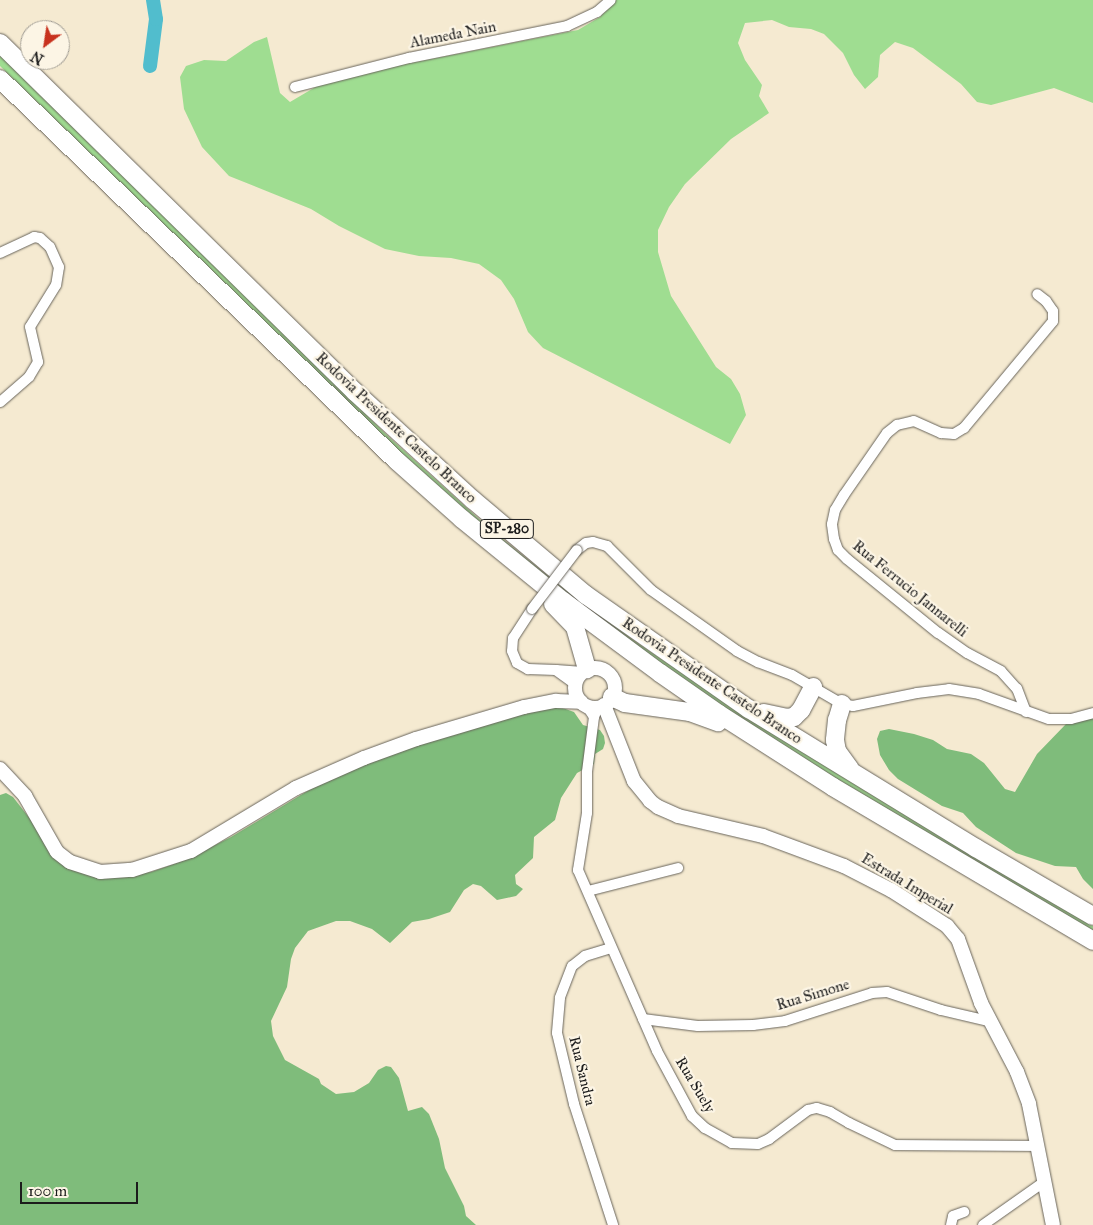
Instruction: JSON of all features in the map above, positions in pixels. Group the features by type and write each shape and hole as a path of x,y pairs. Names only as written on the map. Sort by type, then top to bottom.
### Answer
{"highway":[{"name":"Rodovia Presidente Castelo Branco","path":"0,43 355,392 473,500 586,594 748,709 855,775 1093,916"},
{"name":"Rodovia Presidente Castelo Branco","path":"0,79 397,461 462,519 563,601 660,673 833,787 1093,942"},
{"path":"462,519 575,627 580,678"},
{"path":"748,709 783,717 794,717 801,710 813,687"},
{"path":"596,706 625,703 690,712 714,719 833,787"},
{"path":"842,704 837,720 835,740 837,751 855,775"}],"street":[{"name":"Alameda Nain","path":"295,87 409,58 567,26 596,12 611,0"},
{"path":"0,253 34,238 40,238 50,247 59,266 56,285 30,328 38,362 29,377 0,402"},
{"name":"Rua Ferrucio Jannarelli","path":"1026,712 1017,689 1001,671 967,653 938,633 847,559 838,550 832,524 835,510 844,494 888,433 897,425 914,421 940,433 954,434 964,428 1053,321 1053,311 1046,301 1037,294"},
{"path":"580,678 556,670 528,669 518,663 512,650 513,638 532,609 577,550 586,543 593,542 607,546 651,590 737,651 813,687 842,704 853,706 917,693 949,689 979,694 1049,719 1071,719 1093,714"},
{"path":"556,701 580,678 600,668 610,674 615,685 596,706"},
{"path":"580,678 575,692 596,706"},
{"path":"0,769 25,796 57,852 70,862 100,872 132,870 191,851 296,788 364,758 468,722 524,707 556,701 596,706"},
{"name":"Rua Suely","path":"596,706 587,772 588,813 578,870 642,1019 692,1116 705,1128 732,1143 758,1144 769,1140 800,1115 808,1110 817,1108 830,1112 895,1145 1038,1146"},
{"name":"Estrada Imperial","path":"596,706 634,782 650,801 658,807 678,816 762,836 844,866 891,890 947,926 958,939 988,1021 1017,1072 1029,1104 1053,1225"},
{"path":"588,891 678,868"},
{"name":"Rua Sandra","path":"611,948 585,956 572,966 560,998 557,1033 574,1104 613,1225"},
{"name":"Rua Simone","path":"642,1019 698,1026 753,1025 785,1021 872,993 887,992 941,1010 988,1021"},
{"path":"983,1225 1044,1182"},
{"path":"951,1225 953,1216 964,1212"}],"green space":[{"path":"616,0 1093,0 1093,103 1054,88 991,105 977,102 961,84 913,48 895,42 880,55 878,77 865,89 854,75 843,53 824,34 811,29 789,27 772,20 745,23 738,43 745,60 762,85 759,96 769,113 731,139 685,184 669,207 658,230 658,252 671,296 716,367 731,379 740,394 746,415 730,444 543,348 528,332 514,299 501,280 479,264 451,258 419,256 385,249 339,226 311,209 229,176 202,147 184,109 180,77 186,66 204,60 226,61 254,42 267,37 280,93 290,102 329,79 578,30 600,17"},
{"path":"0,51 390,438 489,528 559,585 636,642 762,727 1093,926 1093,933 817,767 672,674 484,531 307,365 0,66"},
{"path":"560,707 574,712 583,725 600,730 604,736 605,743 603,749 595,754 594,764 577,773 561,798 555,820 534,837 533,858 515,875 516,884 523,889 516,896 497,900 481,886 473,884 464,890 450,912 412,922 390,943 372,929 350,921 336,921 308,931 295,948 291,959 287,987 271,1021 273,1036 285,1060 319,1079 321,1084 336,1094 354,1092 369,1083 378,1070 386,1066 391,1067 399,1078 408,1111 422,1107 429,1114 439,1139 445,1168 464,1206 466,1216 476,1225 0,1225 0,795 6,793 13,797 52,847 121,875 151,872 185,860 231,837 319,784 365,764 511,713"},
{"path":"1093,716 1093,889 1083,879 1076,867 1055,866 1016,853 976,827 963,813 942,806 898,779 889,770 880,755 877,739 880,731 889,729 914,734 933,740 947,749 971,754 984,763 1005,789 1015,792 1037,754 1066,724"}],"waterway":[{"path":"150,66 156,19 153,0"}]}
